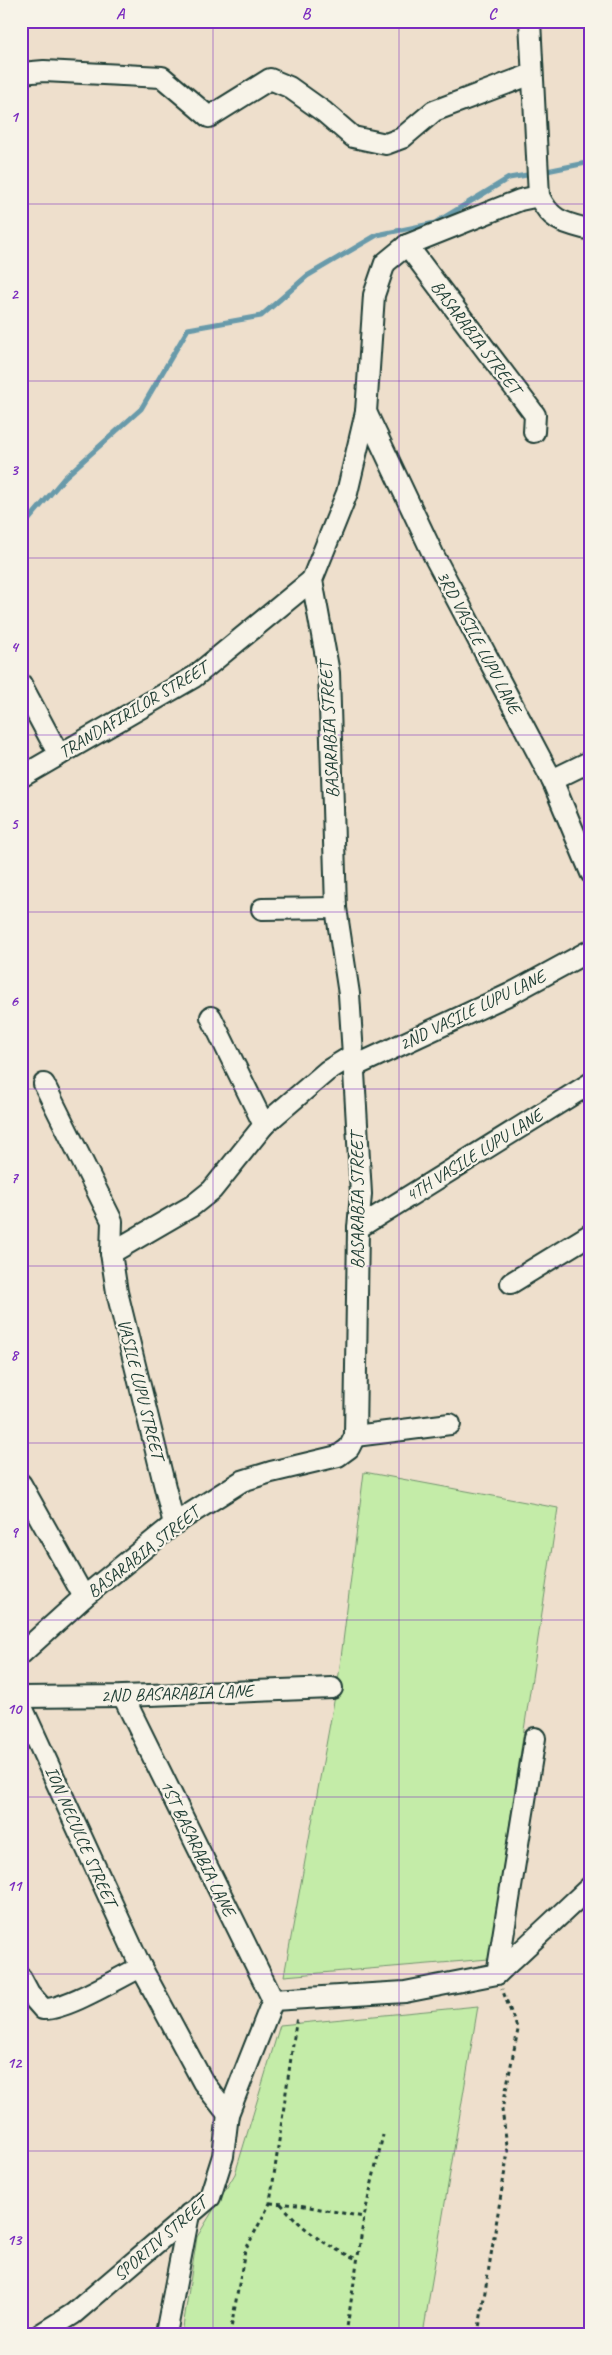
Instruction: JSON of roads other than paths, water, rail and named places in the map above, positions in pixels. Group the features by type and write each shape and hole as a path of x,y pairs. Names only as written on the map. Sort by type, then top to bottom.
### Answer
{"street":[{"path":"530,21 539,190 551,215 563,222 591,230"},
{"path":"21,73 44,71 162,77 209,117 270,79 289,87 324,112 353,137 386,144 402,138 434,111 532,74"},
{"path":"312,580 347,493 366,412 374,295 385,263 407,245 520,200 539,190"},
{"name":"BASARABIA STREET","path":"407,245 535,415 534,432"},
{"name":"3RD VASILE LUPU LANE","path":"366,412 434,556 552,780 591,873"},
{"name":"BASARABIA STREET","path":"21,1654 84,1597 174,1524 242,1481 338,1456 349,1448 355,1436 358,1228 361,1194 349,994 336,908 329,673 312,580"},
{"name":"TRANDAFIRILOR STREET","path":"21,777 194,677 312,580"},
{"path":"21,684 59,755"},
{"path":"552,780 591,761"},
{"path":"262,909 336,908"},
{"name":"2ND VASILE LUPU LANE","path":"353,1061 510,994 591,950"},
{"path":"210,1017 264,1125"},
{"path":"111,1253 192,1206 212,1190 264,1125 327,1071 353,1061"},
{"name":"4TH VASILE LUPU LANE","path":"358,1228 591,1083"},
{"name":"VASILE LUPU STREET","path":"44,1084 112,1221 111,1253 117,1292 174,1524"},
{"path":"510,1283 591,1234"},
{"path":"355,1436 450,1424"},
{"path":"21,1484 84,1597"},
{"name":"2ND BASARABIA LANE","path":"21,1697 123,1696 332,1688"},
{"name":"1ST BASARABIA LANE","path":"123,1696 273,2000"},
{"name":"ION NECULCE STREET","path":"21,1705 140,1967 203,2082 228,2114"},
{"path":"497,1974 535,1738"},
{"path":"273,2000 404,1992 497,1974 591,1886"},
{"path":"21,1978 29,1993 42,2009 49,2009 77,1998 140,1967"},
{"name":"SPORTIV STREET","path":"41,2334 73,2314 210,2197 223,2156 228,2114 273,2000"},
{"path":"166,2334 189,2214"}],"waterway":[{"path":"542,172 591,162"},
{"path":"21,529 65,477 141,409 188,329 261,316 307,276 377,235 435,223 509,178 533,174"}]}
